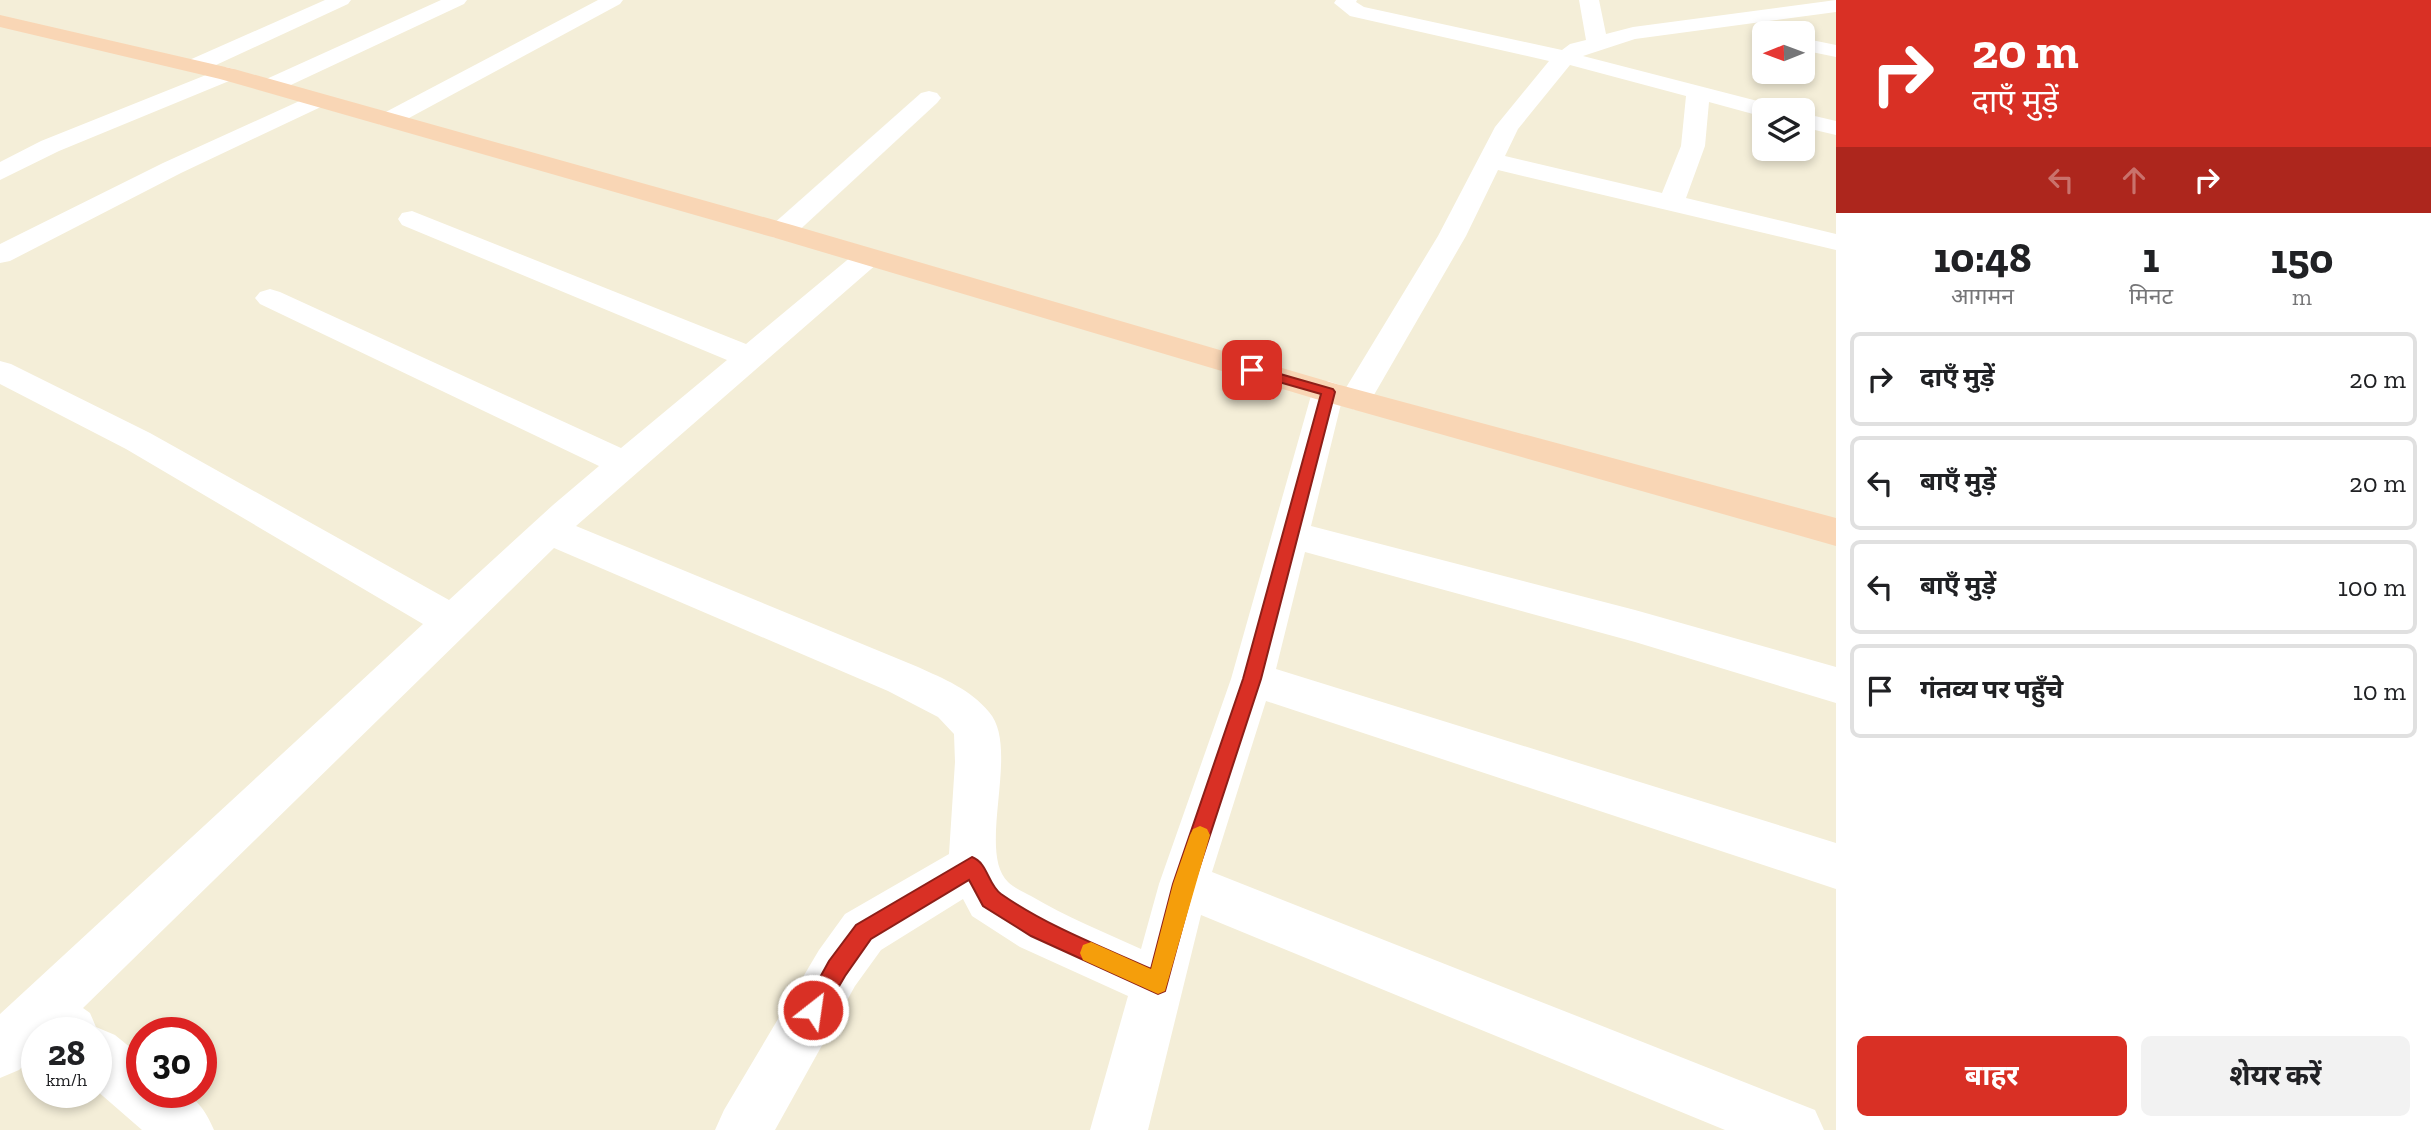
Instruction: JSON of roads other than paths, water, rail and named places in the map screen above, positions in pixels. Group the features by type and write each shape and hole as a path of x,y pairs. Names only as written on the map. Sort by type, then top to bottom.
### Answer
{"main road":[{"path":"0,21 270,86 782,231 1342,395 1836,532"}],"street":[{"path":"195,66 341,0"},
{"path":"270,86 457,0"},
{"path":"388,120 613,0"},
{"path":"1347,0 1344,3 1347,7 1357,12 1567,58 1752,107"},
{"path":"1589,0 1597,42"},
{"path":"1119,1130 1184,884 1252,679 1290,535 1342,395 1452,236 1507,127 1557,65 1578,49 1597,42 1723,11 1836,6"},
{"path":"1723,11 1752,27"},
{"path":"1815,47 1836,51"},
{"path":"0,172 50,146 226,74"},
{"path":"1672,201 1693,146 1698,92"},
{"path":"782,231 929,98"},
{"path":"0,255 172,168 317,100"},
{"path":"1815,123 1836,128"},
{"path":"1490,160 1836,242"},
{"path":"411,219 749,356"},
{"path":"61,1017 453,622 549,530 749,356 868,257"},
{"path":"270,298 624,464"},
{"path":"0,370 138,441 453,622"},
{"path":"549,530 902,679 954,704 976,727 978,762 972,867 990,899 1038,929 1158,983"},
{"path":"1290,535 1635,626 1836,685"},
{"path":"1252,679 1836,866"},
{"path":"744,1130 837,968 863,932 972,867"},
{"path":"1184,884 1795,1130"},
{"path":"0,1051 21,1040"},
{"path":"112,1068 185,1130"}]}
